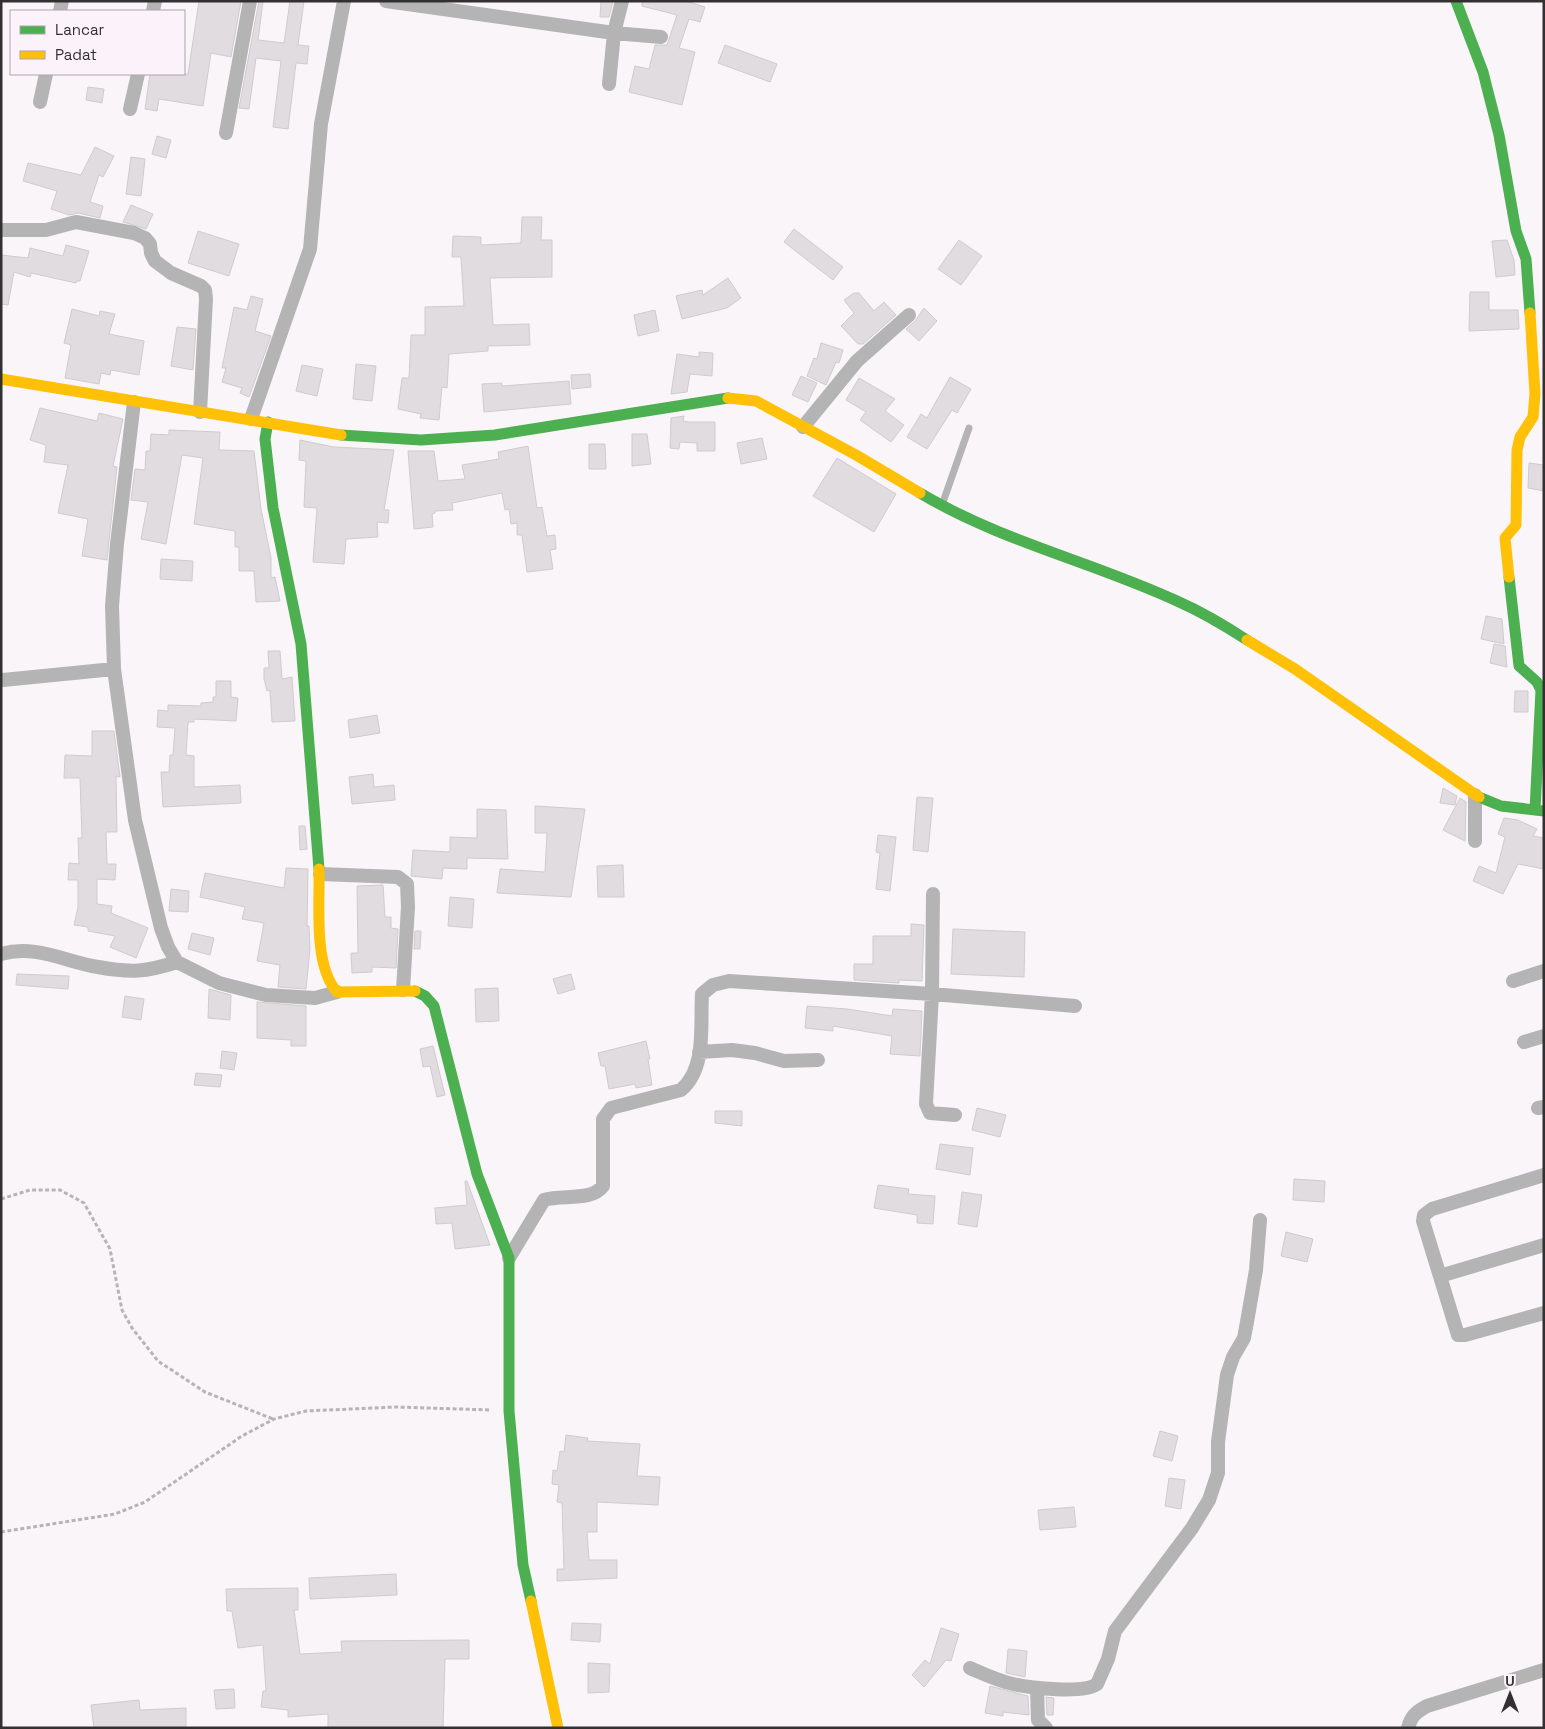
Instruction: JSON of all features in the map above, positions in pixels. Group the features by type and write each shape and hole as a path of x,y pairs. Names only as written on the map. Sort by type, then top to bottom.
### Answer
{"street":[{"path":"226,133 250,1"},
{"path":"251,419 310,250 321,124 344,1"},
{"path":"386,1 614,34 661,36"},
{"path":"609,84 614,34 622,1"},
{"path":"1,379 134,402 251,419 335,435 457,439 495,435 717,399 737,398 756,401 856,455 942,506 1026,542 1176,600 1214,619 1295,669 1485,801 1501,806 1539,811 1541,690 1537,682 1518,666 1505,538 1516,525 1517,450 1520,437 1533,417 1535,394 1526,259 1516,231 1499,135 1483,72 1456,1"},
{"path":"40,102 46,75"},
{"path":"130,110 138,75"},
{"path":"1,230 46,230 76,222 134,233 146,238 156,261 171,273 206,290 200,412"},
{"path":"803,427 857,361 909,315"},
{"path":"134,402 117,544 112,606 114,669 135,820 161,928 168,948 177,962 219,982 266,995 316,998 337,992 402,990 425,996 434,1006 477,1174 509,1258 510,1411 523,1565 558,1728"},
{"path":"268,422 265,439 273,508 301,644 320,874 322,962 329,983 337,992"},
{"path":"3,680 114,669"},
{"path":"1475,795 1475,841"},
{"path":"320,874 398,877 407,884 408,907 402,990"},
{"path":"933,894 932,994 926,1108 935,1114 955,1114"},
{"path":"1,954 12,951 32,951 97,967 129,971 148,971 177,962"},
{"path":"1513,981 1544,971"},
{"path":"509,1258 544,1200 556,1196 592,1195 603,1186 603,1126 607,1113 618,1106 681,1090 694,1076 698,1067 702,994 714,985 722,982 932,994 1075,1006"},
{"path":"1524,1042 1544,1036"},
{"path":"699,1052 732,1050 756,1053 784,1061 818,1060"},
{"path":"1540,1315 1465,1335 1458,1335 1423,1221 1424,1214 1432,1209 1544,1175"},
{"path":"970,1668 1012,1684 1037,1688 1087,1689 1096,1684 1108,1660 1115,1631 1192,1528 1209,1500 1218,1473 1218,1442 1227,1375 1233,1356 1244,1338 1247,1322 1256,1270 1260,1220"},
{"path":"1440,1276 1544,1245"},
{"path":"1408,1728 1410,1719 1416,1712 1427,1706 1544,1670"},
{"path":"1037,1688 1038,1720 1046,1728"}],"lane":[{"path":"942,506 969,428"}],"path":[{"path":"1,1199 30,1190 60,1190 84,1203 110,1249 122,1310 132,1328 158,1361 206,1392 274,1420"},
{"path":"1,1532 115,1514 145,1502 242,1436 274,1420 306,1412 396,1407 510,1411"}],"building":[{"path":"199,1 241,1 231,57 211,53 203,106 159,99 157,111 145,109 150,75 188,74"},
{"path":"259,1 263,1 258,40 284,43 290,1 304,1 298,45 309,46 307,64 296,63 288,129 273,127 281,61 256,58 249,109 239,108"},
{"path":"601,1 613,1 609,17 600,17"},
{"path":"642,1 686,1 705,7 700,22 689,19 679,48 695,52 682,105 629,92 635,66 649,69 655,45 667,45 677,15 642,6"},
{"path":"725,45 777,64 770,82 718,63"},
{"path":"88,87 104,89 102,103 86,100"},
{"path":"157,136 171,140 166,158 152,154"},
{"path":"95,147 114,156 103,177 99,175 90,202 103,206 100,218 78,213 69,215 51,209 57,191 23,181 28,163 81,175"},
{"path":"131,157 145,159 141,196 126,194"},
{"path":"131,205 153,214 146,229 123,222"},
{"path":"522,217 542,217 541,240 552,240 552,277 490,278 493,325 529,324 530,345 488,346 488,351 449,354 447,388 442,387 439,420 420,418 421,414 398,409 402,378 409,378 411,335 425,335 425,307 464,306 461,257 452,257 453,236 481,237 481,245 521,243"},
{"path":"794,229 843,267 833,280 784,242"},
{"path":"198,231 239,244 229,276 188,263"},
{"path":"959,240 982,256 961,285 938,269"},
{"path":"1507,240 1514,260 1515,275 1496,277 1492,241"},
{"path":"66,245 89,251 80,281 76,283 31,273 30,277 14,272 8,305 1,304 1,255 28,258 30,248 63,256"},
{"path":"728,278 741,298 727,308 682,319 676,296 702,290 703,295"},
{"path":"1470,292 1489,292 1489,310 1518,310 1519,329 1469,331"},
{"path":"854,293 859,293 874,311 884,302 896,315 863,344 858,344 841,326 854,313 844,300"},
{"path":"251,296 263,299 255,331 271,336 249,397 240,393 242,388 222,382 226,368 222,368 234,307 247,310"},
{"path":"924,308 937,321 919,341 906,329 915,321"},
{"path":"72,309 99,316 100,311 115,314 109,334 144,341 139,375 111,370 110,375 101,373 99,384 65,378 71,345 64,343"},
{"path":"655,310 659,331 638,336 634,315"},
{"path":"177,327 196,329 193,370 171,366"},
{"path":"821,343 843,350 839,363 836,362 826,385 807,376 814,358 817,359"},
{"path":"699,352 713,353 712,376 690,374 687,392 671,394 677,354 699,357"},
{"path":"356,364 376,366 372,401 353,399"},
{"path":"302,365 323,369 317,396 296,391"},
{"path":"590,374 591,387 572,389 571,375"},
{"path":"801,376 817,383 808,402 792,395"},
{"path":"950,377 971,389 957,413 952,410 927,449 907,437 921,414 927,418"},
{"path":"859,378 895,399 885,411 904,425 891,442 860,420 866,412 846,400"},
{"path":"569,381 571,404 484,412 482,384 502,383 502,386"},
{"path":"40,408 97,421 99,413 123,419 113,466 117,467 107,560 82,556 88,519 58,513 68,465 44,462 46,445 30,440"},
{"path":"684,416 683,421 715,422 715,451 697,451 697,443 680,442 679,449 670,448 671,418"},
{"path":"169,430 220,432 219,450 254,451 261,509 271,558 271,578 275,577 280,601 256,602 254,571 239,571 239,547 235,547 235,531 194,524 203,458 182,455 166,544 141,539 148,502 131,500 135,469 145,470 146,451 150,451 151,434 169,435"},
{"path":"632,434 647,434 651,464 632,466"},
{"path":"762,438 767,459 741,464 737,443"},
{"path":"300,440 334,447 394,450 384,510 389,510 388,523 377,522 378,537 346,539 344,564 313,562 317,508 304,507 306,461 299,460"},
{"path":"589,444 605,444 606,469 589,469"},
{"path":"528,446 537,508 542,507 547,536 555,535 556,549 550,550 553,569 527,572 522,535 517,535 517,523 511,524 509,509 505,510 502,493 452,503 453,510 435,511 432,514 433,527 414,529 408,451 434,451 438,481 465,479 462,465 499,459 498,452"},
{"path":"837,458 896,494 874,532 813,496"},
{"path":"1529,463 1544,465 1544,491 1528,488"},
{"path":"161,559 193,561 192,581 160,579"},
{"path":"1486,616 1502,619 1504,644 1481,639"},
{"path":"1494,644 1505,646 1507,667 1490,663"},
{"path":"268,651 280,651 282,679 292,677 295,721 272,722 270,690 267,691 264,679 264,668 269,668"},
{"path":"216,681 231,681 231,697 238,698 236,721 194,719 194,722 188,722 186,755 194,756 194,787 240,785 241,803 163,807 161,772 169,772 170,755 173,755 175,728 157,727 158,710 168,711 168,705 201,706 201,703 213,702 213,697 216,697"},
{"path":"1515,691 1528,691 1528,712 1514,712"},
{"path":"377,715 380,733 350,738 348,720"},
{"path":"92,731 114,731 120,777 116,776 117,832 106,832 107,864 116,864 115,880 97,879 97,904 112,906 111,913 148,928 136,958 110,947 115,936 88,931 88,927 74,925 78,907 78,880 68,880 69,863 79,864 78,838 82,838 80,778 64,778 65,755 92,756"},
{"path":"373,774 374,787 394,785 395,800 352,804 349,777"},
{"path":"1443,788 1457,796 1455,805 1440,803"},
{"path":"917,797 933,798 928,852 913,850"},
{"path":"1460,798 1466,802 1465,841 1443,830"},
{"path":"535,806 585,809 571,897 497,893 500,869 545,872 547,833 535,833"},
{"path":"477,809 506,810 508,859 467,858 467,869 443,868 442,879 411,876 413,850 450,852 450,837 477,838"},
{"path":"1504,818 1518,820 1537,829 1533,836 1544,838 1544,869 1518,864 1503,894 1473,881 1479,866 1496,873 1505,837 1498,834"},
{"path":"299,826 305,826 307,849 300,850"},
{"path":"878,835 896,837 890,891 876,889 880,853 876,852"},
{"path":"623,865 624,897 598,897 597,866"},
{"path":"286,868 308,869 307,926 309,926 310,949 306,989 278,987 280,965 257,961 264,923 242,919 245,907 200,897 205,873 284,888"},
{"path":"383,885 385,917 391,917 391,928 398,929 396,968 372,967 372,972 352,973 351,953 358,953 357,886"},
{"path":"171,889 189,891 188,912 169,911"},
{"path":"450,897 474,899 472,928 448,926"},
{"path":"911,924 924,925 922,981 899,980 899,983 854,980 854,964 873,964 873,936 911,936"},
{"path":"953,929 1025,932 1024,977 951,974"},
{"path":"415,931 421,931 420,949 414,949"},
{"path":"192,933 214,938 210,955 188,949"},
{"path":"17,974 69,976 68,989 16,985"},
{"path":"571,974 575,989 558,994 553,979"},
{"path":"498,988 499,1021 476,1022 475,989"},
{"path":"209,989 231,995 230,1020 208,1018"},
{"path":"125,996 144,999 141,1020 122,1017"},
{"path":"257,1002 306,1006 306,1046 291,1046 291,1040 257,1038"},
{"path":"807,1006 847,1009 892,1016 893,1009 922,1011 920,1056 890,1054 892,1036 833,1026 833,1031 805,1028"},
{"path":"646,1041 650,1059 648,1059 652,1085 636,1088 635,1084 609,1089 605,1066 601,1066 598,1053"},
{"path":"433,1046 445,1095 437,1097 430,1066 423,1067 420,1049"},
{"path":"222,1051 237,1053 234,1070 220,1068"},
{"path":"196,1073 222,1075 220,1087 194,1085"},
{"path":"977,1108 1006,1115 1000,1137 972,1130"},
{"path":"715,1111 742,1111 742,1126 715,1123"},
{"path":"940,1144 973,1148 970,1175 936,1169"},
{"path":"1294,1179 1325,1181 1324,1202 1293,1200"},
{"path":"465,1181 467,1181 490,1245 455,1249 452,1223 436,1224 435,1208 467,1205"},
{"path":"878,1185 909,1189 908,1194 935,1196 933,1224 917,1223 917,1215 874,1208"},
{"path":"962,1192 982,1195 977,1227 958,1224"},
{"path":"1286,1232 1313,1239 1307,1262 1281,1256"},
{"path":"1160,1431 1178,1436 1172,1461 1153,1456"},
{"path":"566,1435 588,1438 587,1441 640,1444 637,1476 660,1477 658,1505 597,1502 597,1532 587,1532 589,1560 617,1560 617,1578 557,1581 557,1569 564,1569 562,1503 557,1502 559,1485 552,1484 553,1470 557,1471 560,1451 564,1452"},
{"path":"1169,1478 1185,1480 1181,1509 1165,1506"},
{"path":"1074,1507 1076,1527 1040,1530 1038,1510"},
{"path":"396,1574 397,1595 310,1599 309,1578"},
{"path":"298,1588 298,1610 294,1610 300,1654 342,1652 341,1641 469,1640 469,1659 445,1659 443,1728 328,1728 328,1714 288,1717 288,1710 261,1707 263,1691 266,1691 263,1645 238,1648 232,1611 227,1611 226,1589"},
{"path":"572,1623 601,1624 600,1642 571,1640"},
{"path":"941,1628 959,1634 951,1661 946,1660 924,1687 912,1675 925,1660 930,1664"},
{"path":"1008,1649 1027,1651 1025,1677 1006,1673"},
{"path":"588,1663 610,1664 609,1692 588,1693"},
{"path":"990,1686 1028,1696 1029,1715 1003,1712 1003,1716 985,1713"},
{"path":"234,1689 235,1708 216,1709 214,1690"},
{"path":"1046,1697 1054,1698 1053,1715 1047,1715"},
{"path":"139,1700 140,1710 186,1708 186,1728 94,1728 91,1705"}],"traffic: fast":[{"path":"1456,1 1483,72 1499,135 1516,231 1526,259 1530,313"},
{"path":"341,435 421,440 495,435 728,398"},
{"path":"268,422 265,439 273,508 301,644 319,869"},
{"path":"920,493 982,525 1113,574 1177,601 1213,619 1247,640"},
{"path":"1509,577 1519,666 1537,682 1541,690 1535,810"},
{"path":"1479,797 1501,806 1544,811"},
{"path":"415,991 425,996 434,1006 477,1174 509,1258 509,1411 523,1565 531,1601"}],"traffic: slow":[{"path":"1509,577 1505,538 1516,525 1517,450 1520,437 1533,417 1535,394 1530,313"},
{"path":"1,379 341,435"},
{"path":"728,398 756,401 856,455 920,493"},
{"path":"1247,640 1295,669 1479,797"},
{"path":"319,869 319,934 321,951 329,980 337,992 415,991"},
{"path":"531,1601 558,1728"}]}
